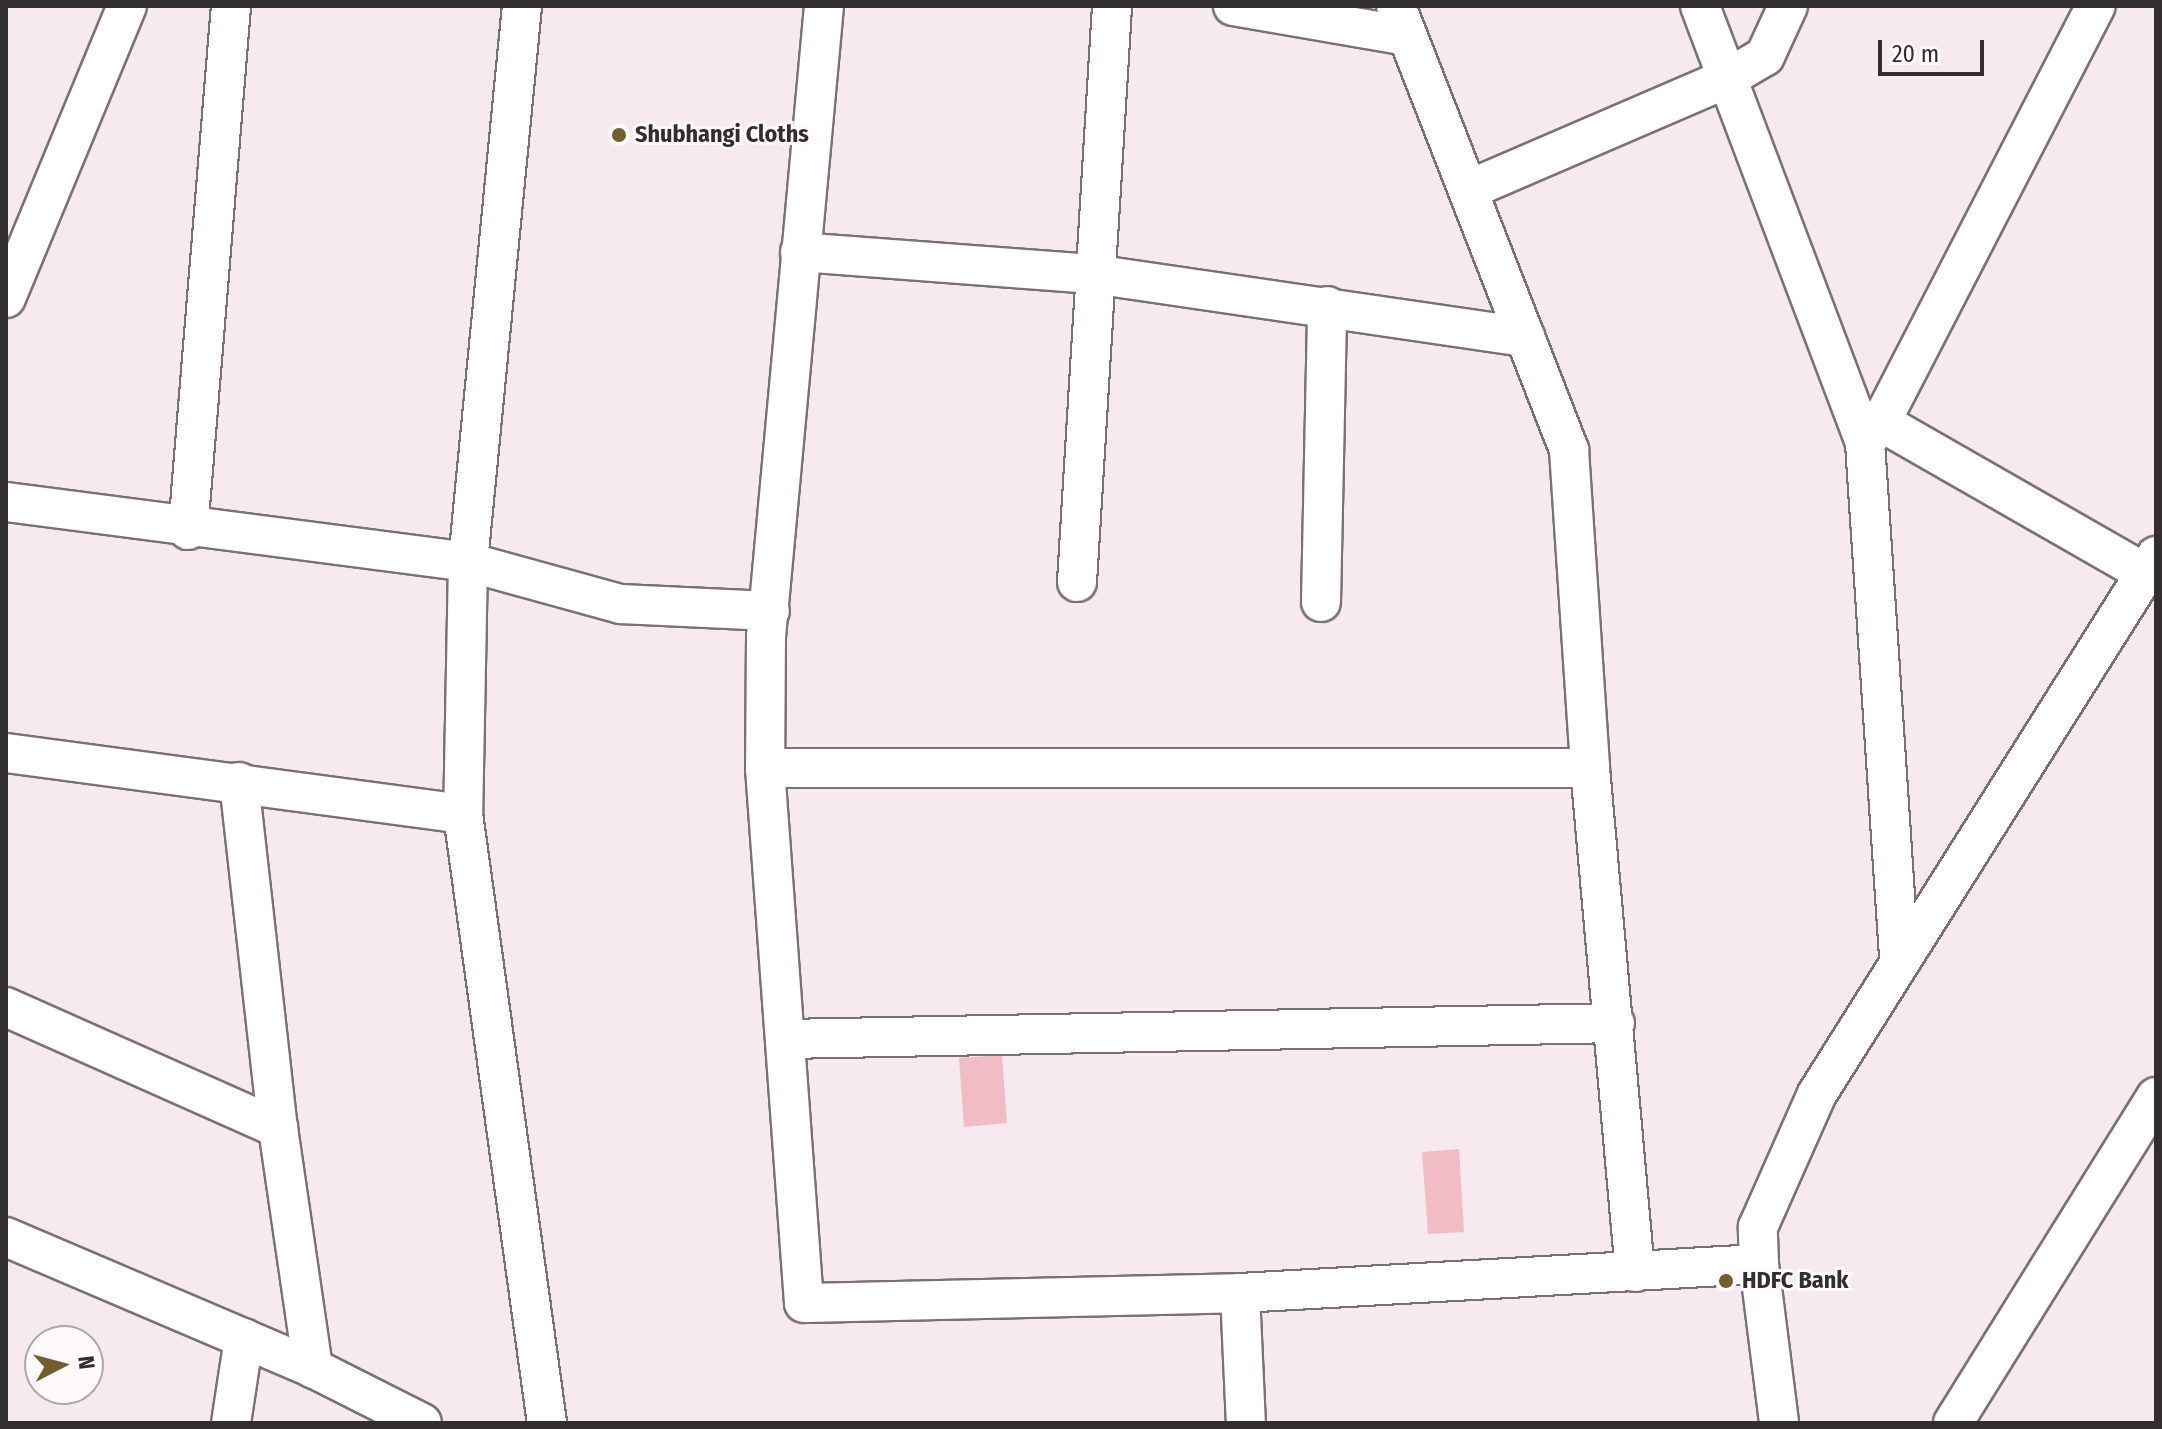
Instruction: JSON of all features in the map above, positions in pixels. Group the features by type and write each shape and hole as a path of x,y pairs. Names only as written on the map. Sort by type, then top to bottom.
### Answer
{"street":[{"path":"6,298 127,6"},
{"path":"188,530 231,6"},
{"path":"522,6 468,562 463,814 547,1423"},
{"path":"824,6 770,611 765,768 804,1303 1240,1293 1759,1264"},
{"path":"1077,582 1093,274 1112,6"},
{"path":"1233,6 1402,21 1569,450 1590,768 1635,1272"},
{"path":"1700,6 1873,432 1899,956"},
{"path":"1468,190 1728,78 1765,56 1788,6"},
{"path":"1873,432 2096,6"},
{"path":"800,252 1093,274 1525,337"},
{"path":"1321,602 1327,306"},
{"path":"1779,1423 1759,1264 1758,1227 1817,1094 1899,956 2151,564 1873,432"},
{"path":"6,502 188,530 468,562 621,604 770,611"},
{"path":"6,753 463,814"},
{"path":"765,768 1590,768"},
{"path":"239,782 278,1128 313,1368"},
{"path":"6,1007 278,1128"},
{"path":"785,1039 1615,1023"},
{"path":"1953,1423 2156,1097"},
{"path":"6,1237 313,1368 422,1423"},
{"path":"1240,1293 1246,1423"},
{"path":"231,1423 244,1338"}],"building":[{"path":"1002,1055 1007,1123 964,1127 959,1058"},
{"path":"1459,1149 1464,1232 1428,1234 1422,1152"}],"place":[{"name":"Shubhangi Cloths","path":"619,135"},
{"name":"HDFC Bank","path":"1726,1281"}]}
